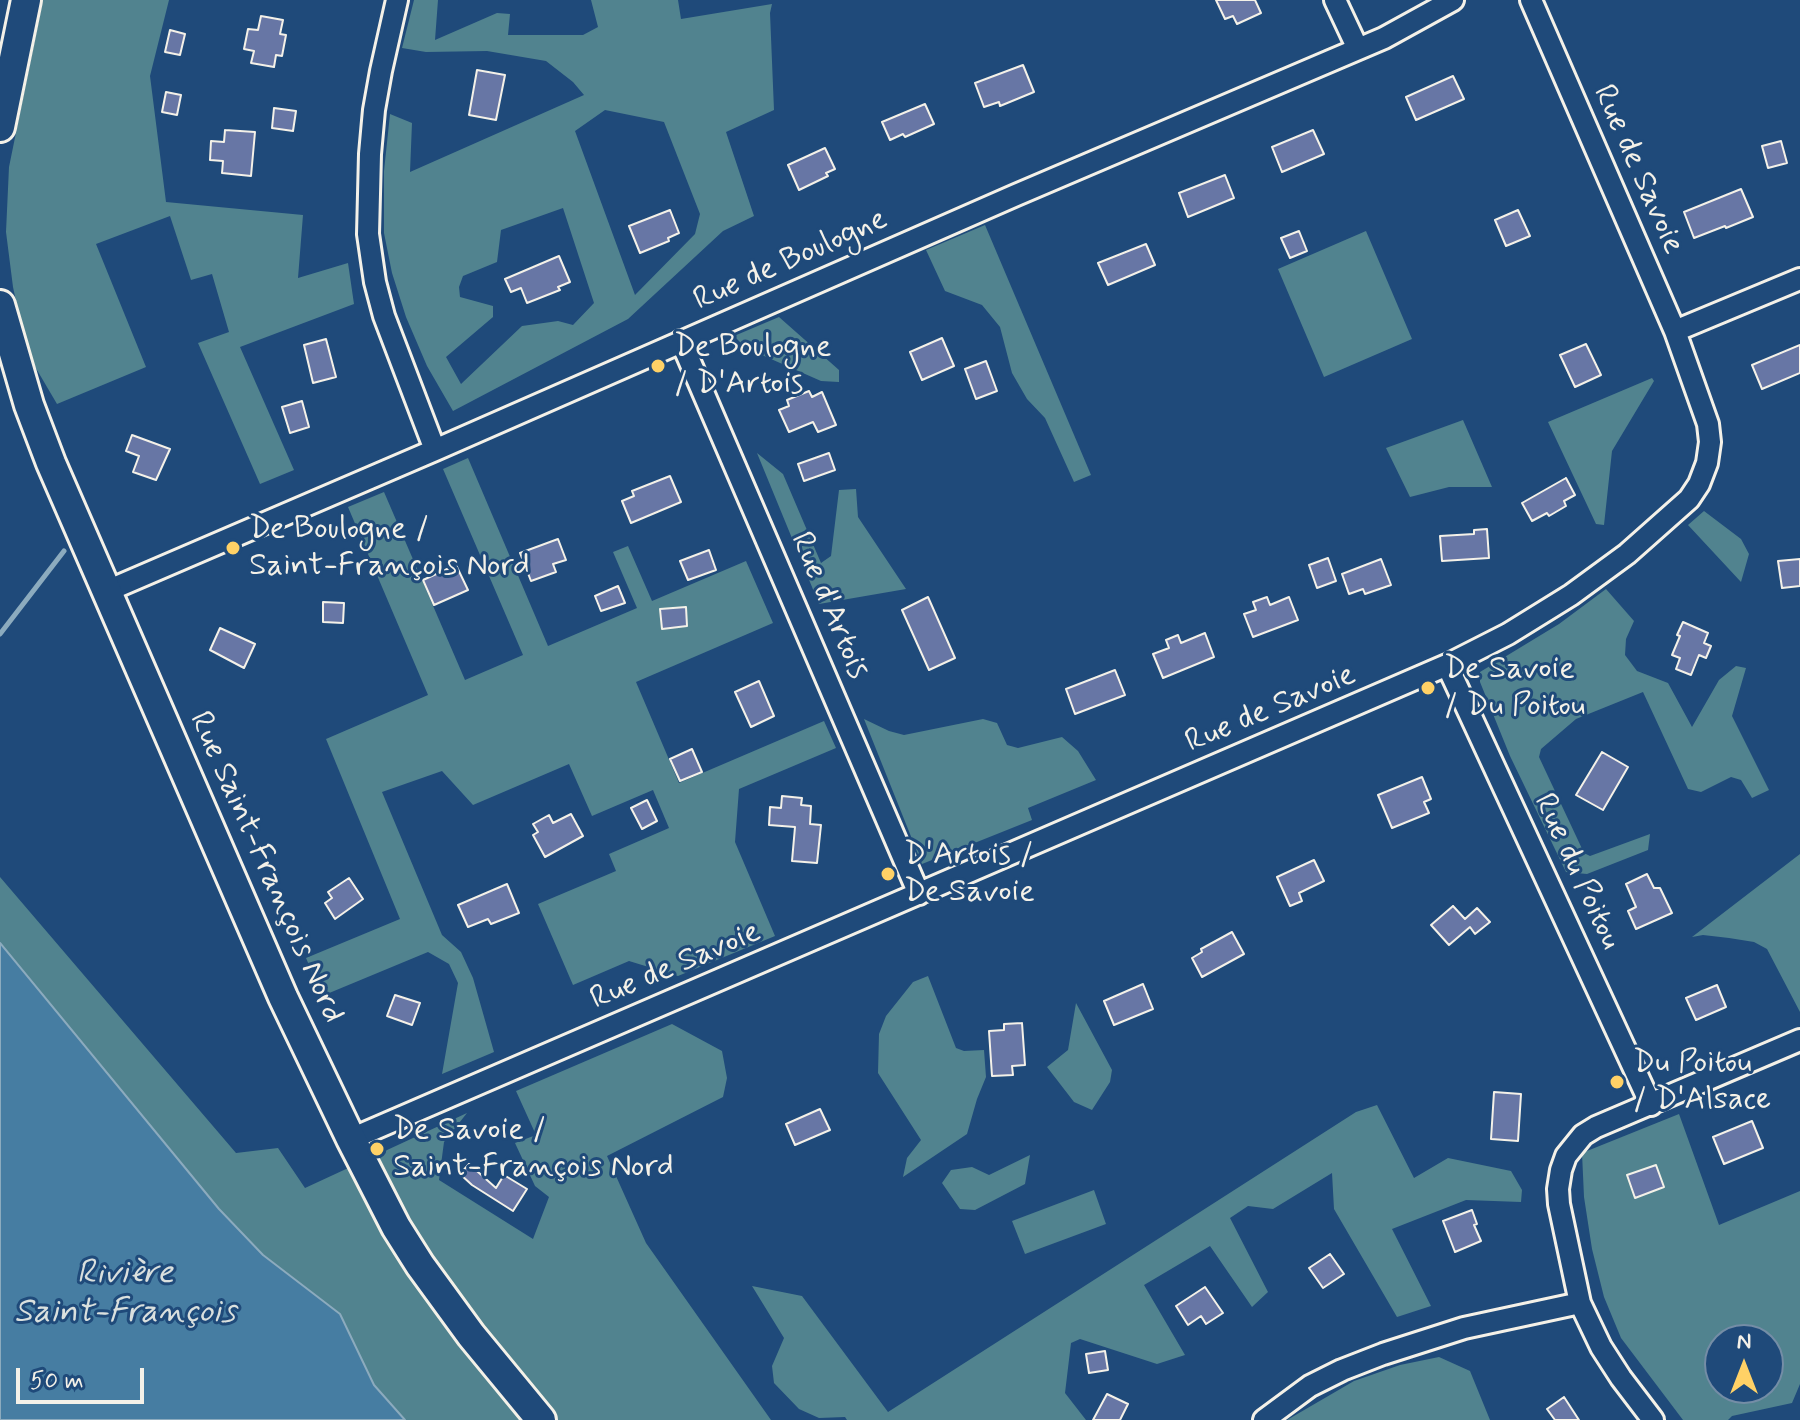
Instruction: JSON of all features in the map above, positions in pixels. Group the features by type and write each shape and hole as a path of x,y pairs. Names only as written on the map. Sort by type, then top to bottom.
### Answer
{"street":[{"path":"0,127 26,0"},
{"path":"397,0 374,110 368,234 384,316 435,450"},
{"path":"1335,0 1358,49"},
{"name":"Rue de Boulogne","path":"107,591 1001,201 1384,38 1453,0"},
{"name":"Rue de Savoie","path":"351,1139 1447,665 1508,634 1571,595 1627,554 1689,499 1707,463 1710,442 1708,424 1675,331 1531,0"},
{"path":"1675,331 1800,279"},
{"name":"Rue Saint-François Nord","path":"0,305 16,365 51,463 283,997 351,1139 396,1227 420,1265 471,1335 541,1420"},
{"name":"Rue d'Artois","path":"681,341 919,894"},
{"name":"Rue du Poitou","path":"1447,665 1651,1105"},
{"path":"1653,1420 1601,1347 1580,1303 1559,1204 1558,1189 1566,1156 1583,1135 1596,1127 1800,1040"},
{"path":"1264,1420 1310,1386 1383,1354 1464,1328 1580,1303"}],"green space":[{"path":"43,0 169,0 150,76 166,202 303,215 298,278 348,263 354,304 240,347 294,470 260,484 198,343 229,332 212,274 191,280 170,216 96,244 146,367 57,404 27,353 13,287 6,232 9,167"},
{"path":"414,0 438,0 435,40 497,13 510,14 508,35 583,35 598,27 591,0 678,0 681,19 772,4 774,110 726,132 754,216 723,231 628,319 453,411 427,366 392,273 384,233 384,171 390,114 412,123 410,172 584,95 546,61 487,51 426,52 402,48","holes":["605,110 664,122 700,214 695,234 635,295 575,131","563,208 594,303 573,325 558,321 522,326 461,384 446,357 493,317 493,306 460,297 459,287 463,276 497,262 501,230"]},
{"path":"985,225 1091,475 1074,482 1045,418 1027,399 1012,373 1000,327 982,305 945,291 926,250"},
{"path":"1366,231 1412,339 1324,377 1278,269"},
{"path":"779,317 839,370 839,382 821,381 746,348 734,336"},
{"path":"1652,378 1654,381 1612,451 1604,525 1596,524 1548,422"},
{"path":"1463,420 1492,487 1449,487 1410,497 1386,448"},
{"path":"757,453 783,474 821,563 831,556 839,490 856,489 858,517 906,589 819,604"},
{"path":"468,458 548,646 637,608 613,552 628,546 652,601 746,561 773,623 636,682 679,783 824,721 836,748 739,789 735,842 775,936 678,976 629,961 573,985 538,904 616,871 609,854 669,828 653,790 592,816 569,764 473,805 442,771 382,792 442,935 461,952 473,978 494,1052 442,1074 458,983 449,964 428,952 322,996 306,958 400,919 326,739 428,695 348,507 384,492 465,680 523,655 443,469"},
{"path":"1704,511 1741,539 1749,554 1741,582 1688,525"},
{"path":"1606,589 1634,621 1626,639 1625,655 1637,671 1668,683 1692,727 1719,680 1736,666 1746,668 1732,716 1769,790 1752,798 1741,780 1731,777 1701,792 1688,789 1643,692 1576,719 1541,749 1539,757 1584,853 1590,856 1650,834 1648,850 1587,874 1566,872 1510,756 1480,682 1480,672 1559,624"},
{"path":"864,719 904,735 983,719 997,723 1007,745 1018,748 1062,737 1078,751 1096,780 1028,808 1032,820 922,864"},
{"path":"1800,854 1800,1012 1767,949 1754,942 1729,938 1692,937"},
{"path":"0,877 236,1153 278,1148 305,1188 467,1113 444,1142 439,1180 533,1239 549,1197 535,1186 515,1143 536,1135 516,1091 672,1024 722,1051 727,1078 723,1097 607,1156 646,1243 771,1420 405,1420 374,1385 340,1314 263,1255 219,1209 0,943"},
{"path":"928,976 956,1048 964,1051 984,1050 986,1077 967,1134 903,1177 907,1158 921,1140 878,1073 879,1034 886,1016 913,982"},
{"path":"1076,1003 1112,1070 1110,1082 1092,1110 1074,1102 1047,1067 1068,1050"},
{"path":"1377,1105 1414,1178 1448,1158 1511,1171 1522,1190 1521,1202 1466,1200 1392,1229 1431,1306 1397,1317 1334,1209 1332,1173 1273,1209 1248,1206 1230,1218 1268,1292 1252,1307 1210,1246 1144,1285 1185,1355 1157,1364 1080,1339 1071,1343 1065,1393 1086,1420 819,1418 799,1409 774,1383 772,1366 784,1338 752,1286 802,1296 888,1412 1356,1112"},
{"path":"1679,1114 1719,1225 1800,1191 1800,1384 1792,1403 1732,1416 1728,1420 1683,1420 1621,1338 1604,1297 1584,1197 1582,1153"},
{"path":"1030,1155 1025,1184 975,1210 960,1209 942,1183 951,1170 972,1167 989,1175"},
{"path":"1094,1190 1106,1224 1025,1254 1012,1221"},
{"path":"1439,1357 1470,1371 1490,1420 1287,1420 1354,1381 1400,1365"}],"water":[{"name":"Rivière Saint-François","path":"0,943 219,1209 263,1255 340,1314 374,1385 405,1420 0,1420"}],"building":[{"path":"1216,0 1255,0 1261,13 1237,24 1233,16 1225,19"},
{"path":"261,16 283,20 280,34 286,35 282,56 276,55 274,67 251,63 254,51 244,49 248,29 258,30"},
{"path":"170,30 185,34 180,55 165,52"},
{"path":"1023,65 1034,92 1000,106 999,102 984,107 975,83"},
{"path":"477,70 505,75 496,120 469,115"},
{"path":"1453,76 1464,99 1416,120 1406,97"},
{"path":"166,92 181,95 177,115 162,112"},
{"path":"925,104 934,124 890,140 882,122"},
{"path":"274,108 296,111 293,131 272,128"},
{"path":"225,130 255,132 251,176 222,173 223,161 210,160 211,141 224,142"},
{"path":"1313,130 1324,154 1282,172 1272,147"},
{"path":"1781,141 1787,163 1768,168 1762,146"},
{"path":"825,148 835,169 826,173 828,176 799,190 788,165"},
{"path":"1225,175 1234,198 1188,217 1179,193"},
{"path":"1741,189 1753,217 1694,238 1684,212"},
{"path":"670,210 679,233 668,238 669,241 640,253 629,226"},
{"path":"1518,210 1530,236 1506,246 1495,220"},
{"path":"1299,231 1307,251 1290,258 1281,238"},
{"path":"1146,244 1155,265 1108,285 1098,263"},
{"path":"559,256 570,282 558,287 560,290 527,303 521,288 511,292 505,279"},
{"path":"942,338 954,366 922,380 910,352"},
{"path":"326,339 336,377 313,383 304,345"},
{"path":"1586,344 1601,375 1575,387 1560,355"},
{"path":"1800,345 1800,373 1762,389 1752,365"},
{"path":"986,361 997,391 976,399 965,369"},
{"path":"809,391 812,397 822,392 836,425 818,432 813,422 789,432 779,410 789,406 787,400"},
{"path":"302,401 309,427 290,433 282,407"},
{"path":"132,435 170,449 156,480 133,472 139,456 126,451"},
{"path":"829,453 835,470 804,481 798,464"},
{"path":"670,476 681,502 631,523 622,501 634,496 632,491"},
{"path":"1566,478 1575,495 1564,501 1566,506 1532,521 1522,503"},
{"path":"1487,529 1489,558 1442,561 1440,536 1474,534 1474,530"},
{"path":"558,539 566,560 553,564 556,572 531,581 520,553"},
{"path":"709,550 716,570 688,580 680,561"},
{"path":"1328,558 1336,581 1317,588 1309,565"},
{"path":"1381,559 1391,585 1365,594 1363,589 1349,594 1342,574"},
{"path":"1800,559 1800,586 1782,588 1778,561"},
{"path":"456,565 468,590 434,605 423,580"},
{"path":"618,586 625,603 601,611 595,596"},
{"path":"928,597 955,658 929,670 902,610"},
{"path":"1267,597 1270,605 1289,597 1298,620 1253,637 1244,614 1256,610 1253,602"},
{"path":"323,602 344,603 343,623 323,622"},
{"path":"686,607 687,626 662,629 660,609"},
{"path":"1683,622 1708,633 1704,643 1711,646 1706,658 1699,655 1691,675 1676,669 1680,658 1672,655"},
{"path":"220,628 255,644 244,668 210,650"},
{"path":"1205,633 1214,657 1163,678 1153,654 1169,648 1166,640 1178,635 1181,643"},
{"path":"1115,670 1125,695 1075,714 1066,689"},
{"path":"759,681 774,716 751,727 735,692"},
{"path":"692,749 702,772 680,781 670,759"},
{"path":"1602,752 1628,767 1603,810 1576,795"},
{"path":"1422,777 1431,799 1424,802 1429,813 1392,828 1378,795"},
{"path":"782,796 802,798 801,805 811,806 810,824 821,825 817,863 792,861 795,827 769,825 770,807 781,808"},
{"path":"647,800 657,821 642,829 631,808"},
{"path":"571,814 583,836 545,857 533,835 538,832 533,824 549,815 553,823"},
{"path":"1314,860 1324,881 1299,893 1302,901 1290,906 1277,877"},
{"path":"1647,874 1654,888 1660,888 1672,913 1636,929 1628,911 1636,907 1626,884"},
{"path":"349,878 363,899 335,919 325,903 332,898 328,892"},
{"path":"507,884 519,913 491,924 488,919 468,927 458,905"},
{"path":"1453,906 1465,919 1477,908 1490,922 1475,934 1470,927 1449,945 1431,925"},
{"path":"1232,932 1244,954 1202,977 1192,958 1202,952 1201,949"},
{"path":"1143,984 1153,1009 1114,1025 1104,1001"},
{"path":"1717,985 1726,1007 1696,1020 1686,998"},
{"path":"395,995 420,1003 412,1025 387,1016"},
{"path":"1022,1023 1025,1065 1012,1066 1013,1075 992,1076 989,1031 1004,1030 1004,1024"},
{"path":"1494,1092 1521,1094 1518,1141 1491,1139"},
{"path":"820,1109 830,1130 795,1145 786,1124"},
{"path":"1752,1121 1763,1148 1724,1164 1713,1137"},
{"path":"469,1164 496,1188 504,1175 527,1189 513,1211 460,1174"},
{"path":"1656,1165 1664,1187 1635,1198 1627,1175"},
{"path":"1472,1210 1481,1241 1455,1252 1443,1221"},
{"path":"1330,1254 1344,1274 1323,1288 1309,1268"},
{"path":"1205,1287 1223,1313 1206,1324 1201,1316 1188,1325 1176,1306"},
{"path":"1105,1351 1108,1370 1089,1373 1086,1354"},
{"path":"1107,1394 1128,1404 1120,1420 1093,1420"},
{"path":"1564,1397 1579,1420 1555,1420 1547,1409"}],"waterway":[{"path":"0,634 64,551"}],"place":[{"name":"De Boulogne / D'Artois","path":"658,366"},
{"name":"De Boulogne / Saint-François Nord","path":"233,548"},
{"name":"De Savoie / Du Poitou","path":"1428,688"},
{"name":"D'Artois / De Savoie","path":"888,874"},
{"name":"Du Poitou / D'Alsace","path":"1617,1082"},
{"name":"De Savoie / Saint-François Nord","path":"377,1149"}]}
